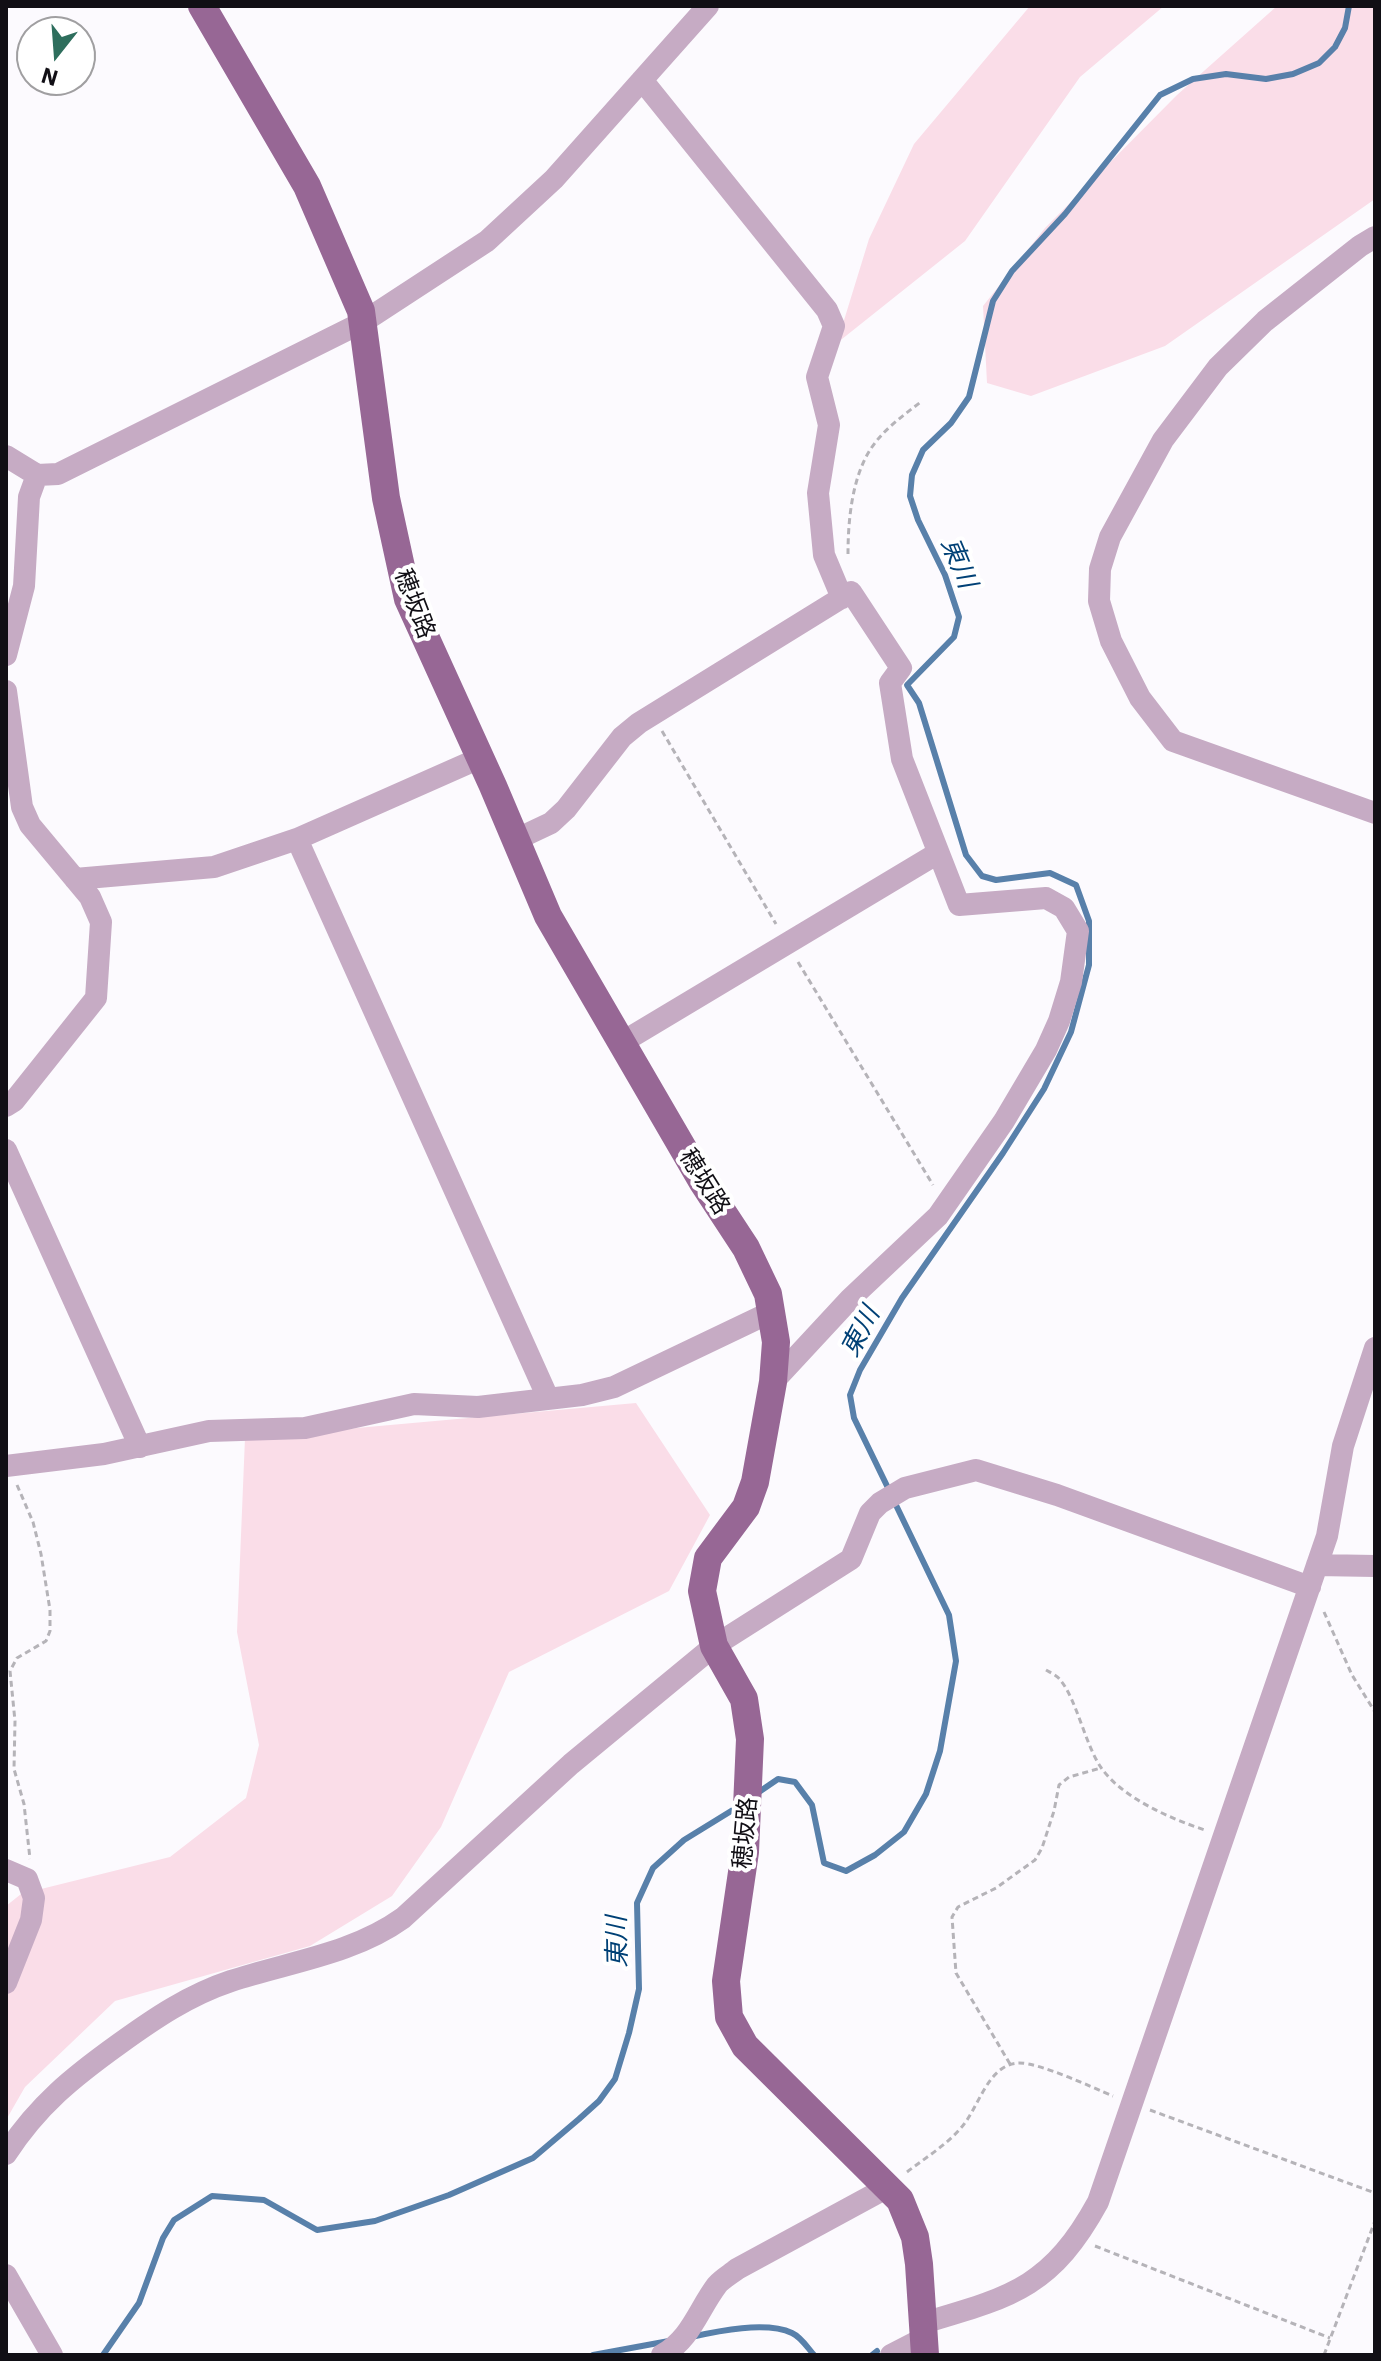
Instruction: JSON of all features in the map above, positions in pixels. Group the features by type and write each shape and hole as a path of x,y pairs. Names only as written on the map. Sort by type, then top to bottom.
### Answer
{"main road":[{"name":"穂坂路","path":"202,6 307,186 361,311 386,498 408,599 554,928 702,1181 746,1248 768,1294 776,1342 773,1382 755,1482 746,1507 708,1558 702,1591 714,1646 744,1699 750,1739 749,1804 741,1890 726,1981 729,2017 745,2046 888,2187 907,2213 915,2237 924,2339"}],"street":[{"path":"6,456 37,475 58,474 363,322 487,241 554,179 708,6"},
{"path":"642,80 827,310 834,326 817,377 829,425 818,493 824,555 842,598"},
{"path":"1375,237 1265,321 1218,367 1163,440 1127,503 1110,537 1100,569 1099,601 1111,641 1140,698 1173,741 1375,813"},
{"path":"6,655 24,586 29,497 37,475"},
{"path":"515,840 551,823 566,809 622,737 639,723 851,592 901,668 890,683 902,759 959,905 1046,898 1064,908 1078,931 1071,982 1059,1021 1046,1050 1004,1121 938,1216 850,1299 773,1382"},
{"path":"6,691 22,807 30,825 90,897 101,922 96,998 14,1101 6,1106"},
{"path":"75,879 214,867 297,839 480,758"},
{"path":"297,839 548,1398"},
{"path":"621,1043 938,853"},
{"path":"6,1150 140,1447"},
{"path":"7,1466 104,1454 209,1431 305,1428 414,1404 478,1407 582,1395 614,1387 771,1312"},
{"path":"891,2355 1039,2278 1076,2238 1098,2202 1327,1536 1343,1446 1375,1348"},
{"path":"6,2154 22,2128 61,2087 164,2011 193,1995 232,1981 361,1942 381,1934 403,1918 571,1764 714,1646 851,1559 870,1513 905,1488 976,1470 1057,1495 1308,1591"},
{"path":"1317,1565 1375,1566"},
{"path":"6,1983 31,1920 34,1898 16,1874"},
{"path":"667,2352 692,2329 718,2284 737,2269 888,2187"},
{"path":"6,2275 52,2355"}],"path":[{"path":"847,556 853,499 861,468 872,447 891,425 922,401"},
{"path":"7,1466 33,1522 50,1610 50,1631 46,1641 17,1658 10,1671 15,1721 14,1769 24,1804 31,1864 16,1874"},
{"path":"1308,1591 1323,1610 1340,1652 1375,1712"},
{"path":"1046,1670 1060,1679 1065,1687 1081,1730 1101,1768 1146,1805 1224,1837"},
{"path":"1010,2064 956,1973 952,1917 958,1907 996,1888 1035,1860 1054,1811 1059,1785 1069,1777 1101,1768"},
{"path":"1324,2355 1375,2221"},
{"path":"1076,2238 1330,2338"}],"shaded area":[{"path":"1030,6 1164,6 1080,77 965,241 837,343 869,239 914,144"},
{"path":"1277,6 1375,6 1375,199 1165,346 1031,396 987,383 983,306 1045,228 1177,95"},
{"path":"636,1403 710,1515 669,1591 509,1672 441,1827 392,1896 310,1946 115,2001 25,2087 6,2120 6,1906 21,1894 170,1857 246,1798 259,1745 237,1632 245,1438"}],"waterway":[{"name":"東川","path":"889,1490 854,1418 850,1395 860,1370 902,1298 1044,1089 1071,1032 1089,965 1089,921 1076,885 1050,873 996,880 982,876 966,855 919,703 907,685 954,637 959,617 945,575 918,520 910,496 912,475 923,450 951,423 969,397 993,301 1012,271 1065,214 1160,95 1193,79 1226,74 1266,79 1293,74 1319,63 1335,47 1345,28 1349,6"},
{"name":"東川","path":"756,1794 778,1779 795,1782 812,1805 824,1863 846,1871 875,1855 904,1832 926,1794 940,1751 956,1661 949,1615 894,1501"},
{"name":"東川","path":"103,2355 139,2303 163,2238 174,2220 212,2196 264,2200 317,2230 375,2221 449,2195 533,2158 579,2119 599,2101 615,2079 629,2033 639,1989 637,1903 653,1868 684,1840 736,1808"},
{"path":"691,2337 742,2328 781,2329 798,2337 814,2355"},
{"path":"593,2355 669,2341"},
{"path":"872,2355 877,2351"}]}
